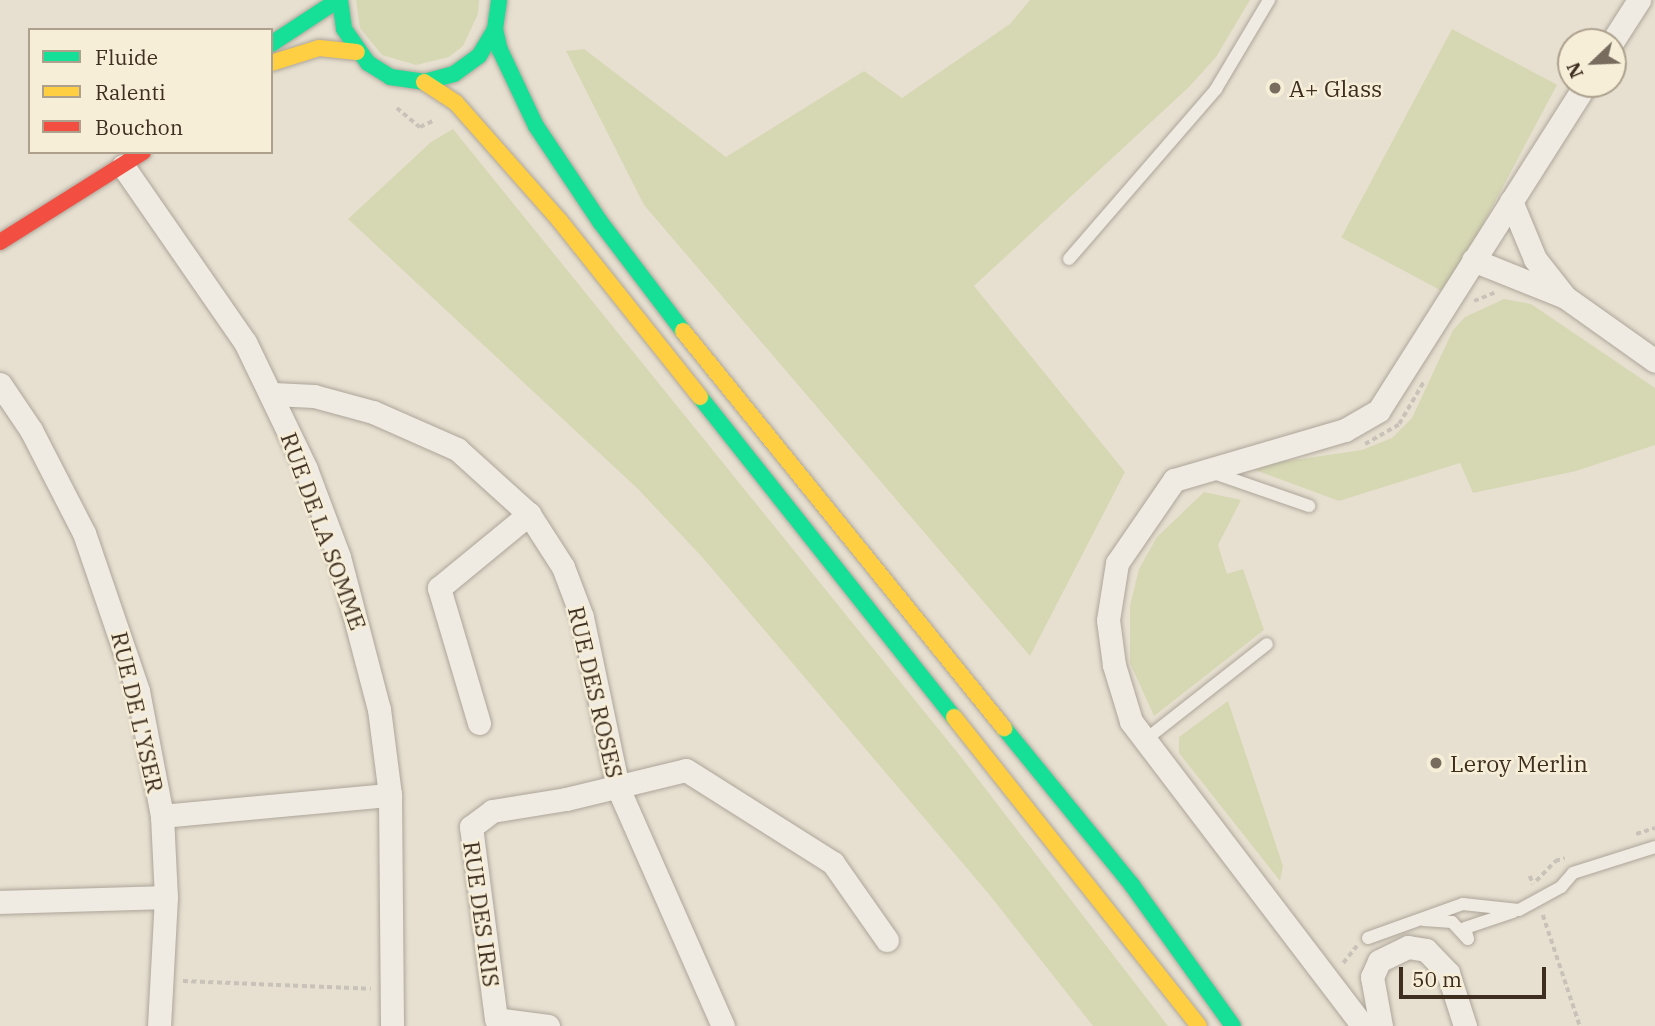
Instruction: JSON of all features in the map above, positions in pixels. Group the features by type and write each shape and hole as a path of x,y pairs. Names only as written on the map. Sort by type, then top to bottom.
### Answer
{"main road":[{"path":"273,43 339,0 344,29 357,52 390,77 424,82 456,103 561,221 1199,1026"},
{"path":"499,0 495,29 500,50 536,126 601,223 722,382 1132,885 1233,1026"},
{"path":"424,82 468,66 495,29"},
{"path":"273,62 319,48 357,52"},
{"path":"0,242 121,157"}],"street":[{"path":"1621,28 1639,0"},
{"path":"1363,1026 1131,721 1114,665 1108,620 1117,563 1174,480 1345,430 1379,410 1577,98"},
{"name":"RUE DE LA SOMME","path":"121,157 198,268 273,394 306,469 361,630 379,709 390,795 392,1026"},
{"path":"1511,201 1535,259 1565,297"},
{"path":"1473,260 1565,297 1655,361"},
{"name":"RUE DE L'YSER","path":"0,384 61,485 103,582 138,691 162,816 166,897 159,1026"},
{"name":"RUE DES ROSES","path":"273,394 314,396 373,412 457,449 529,514 563,568 582,617 618,788 723,1026"},
{"path":"479,723 439,588 529,514"},
{"path":"618,788 686,770 833,863 887,940"},
{"name":"RUE DES IRIS","path":"548,1026 496,1019 471,827 492,811 618,788"},
{"path":"162,816 390,795"},
{"path":"0,902 166,897"},
{"path":"1381,1026 1372,978 1379,961 1408,947 1426,950 1448,973 1465,1026"}],"lane":[{"path":"1069,259 1216,89 1269,0"},
{"path":"1204,470 1309,506"},
{"path":"1146,740 1267,644"},
{"path":"1399,923 1442,919 1468,939 1465,928 1538,901 1573,873 1655,846"},
{"path":"1365,938 1399,923 1463,904 1519,910"}],"path":[{"path":"1465,307 1493,292 1506,292"},
{"path":"1357,446 1399,424 1425,378"},
{"path":"1630,836 1655,828"},
{"path":"1531,886 1555,861 1567,857"},
{"path":"1530,876 1531,886 1580,1026"},
{"path":"1336,958 1343,964 1365,938"},
{"path":"163,979 379,989"}],"green space":[{"path":"356,0 479,0 478,14 463,46 449,57 416,65 382,55 360,28"},
{"path":"1030,0 1250,0 1216,57 1189,87 974,286 1125,472 1030,656 644,205 566,51 584,49 726,157 864,71 902,98 1010,24"},
{"path":"1452,29 1557,85 1446,293 1341,237"},
{"path":"453,129 961,757 1168,1026 1093,1026 988,893 703,558 638,489 348,219 431,142"},
{"path":"1504,299 1531,304 1655,388 1655,445 1576,471 1473,493 1460,463 1339,501 1255,470 1273,463 1362,450 1392,438 1412,418 1453,330 1465,317"},
{"path":"1204,492 1241,500 1218,545 1227,574 1243,569 1264,630 1154,716 1130,663 1130,606 1139,569 1157,537"},
{"path":"1228,701 1283,866 1280,881 1179,753 1179,737"}],"traffic: fast":[{"path":"273,43 338,0"},
{"path":"340,0 344,29 368,63 390,77 424,82 454,74 479,56 495,29 499,0"},
{"path":"495,29 500,50 536,126 601,223 683,331"},
{"path":"700,397 954,717"},
{"path":"1004,728 1132,885 1233,1026"}],"traffic: slow":[{"path":"273,62 319,48 357,52"},
{"path":"424,82 456,103 560,221 700,397"},
{"path":"683,331 1004,728"},
{"path":"954,717 1199,1026"}],"traffic: jam":[{"path":"0,242 140,154"}],"place":[{"name":"A+ Glass","path":"1275,88"},
{"name":"Leroy Merlin","path":"1436,763"}]}
